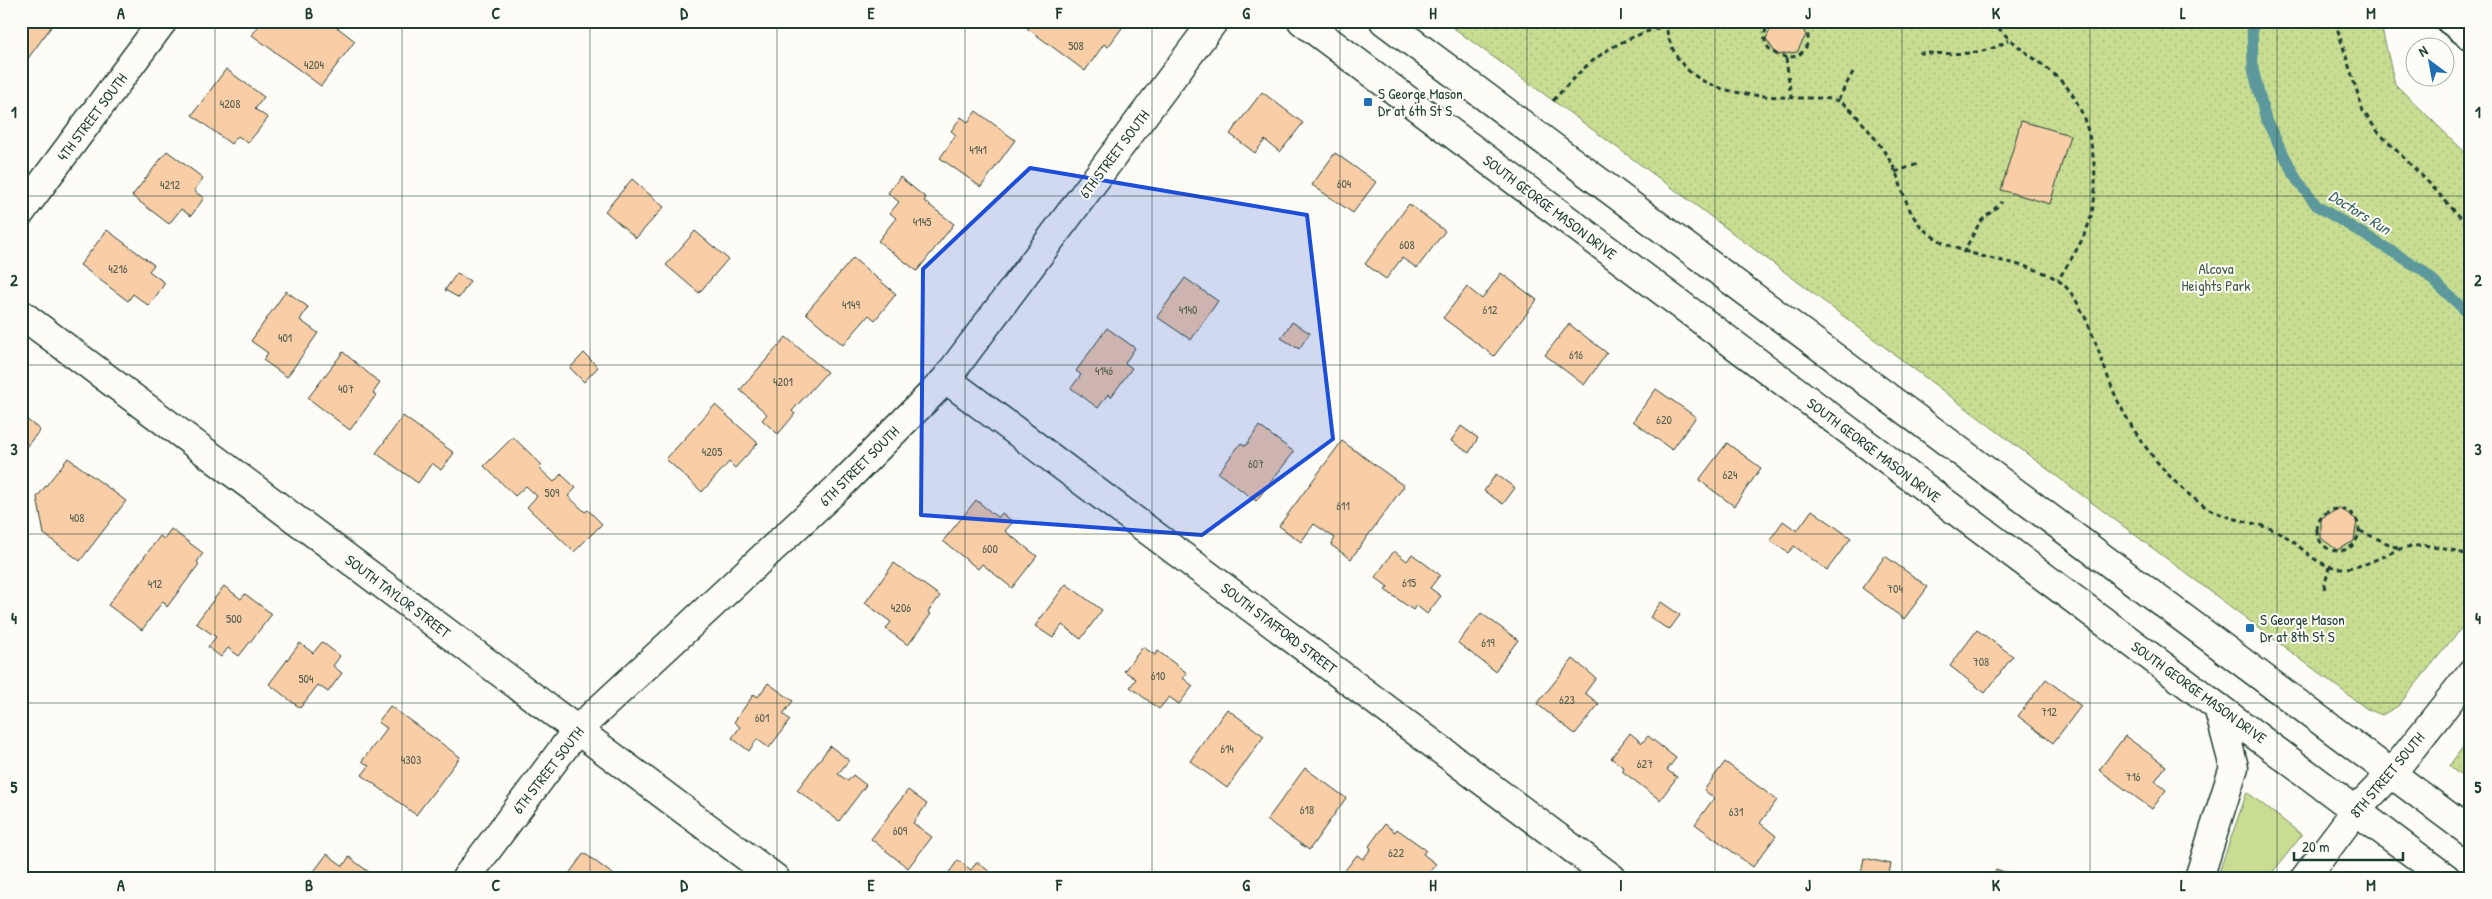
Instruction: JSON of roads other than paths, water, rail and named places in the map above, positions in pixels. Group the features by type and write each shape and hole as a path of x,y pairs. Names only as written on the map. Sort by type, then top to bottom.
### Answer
{"street":[{"name":"4TH STREET SOUTH","path":"21,212 163,21"},
{"name":"6TH STREET SOUTH","path":"466,878 577,730 843,484 946,379 1214,21"},
{"name":"SOUTH GEORGE MASON DRIVE","path":"1302,21 2357,809 2446,878"},
{"path":"1384,21 2471,833"},
{"name":"SOUTH TAYLOR STREET","path":"21,314 775,878"},
{"name":"SOUTH STAFFORD STREET","path":"946,379 1612,878"},
{"name":"8TH STREET SOUTH","path":"2305,878 2357,809 2392,773 2471,673"},
{"path":"2199,878 2234,767 2218,707"}],"lane":[{"path":"2447,22 2471,40"}],"waterway":[{"name":"Doctors Run","path":"2252,21 2253,69 2266,120 2297,180 2317,206 2421,269 2471,316"}],"place":[{"name":"S George Mason Dr at 6th St S","path":"1368,102"},
{"name":"S George Mason Dr at 8th St S","path":"2250,628"}],"park label":[{"name":"Alcova Heights Park","path":"2216,276"}]}
